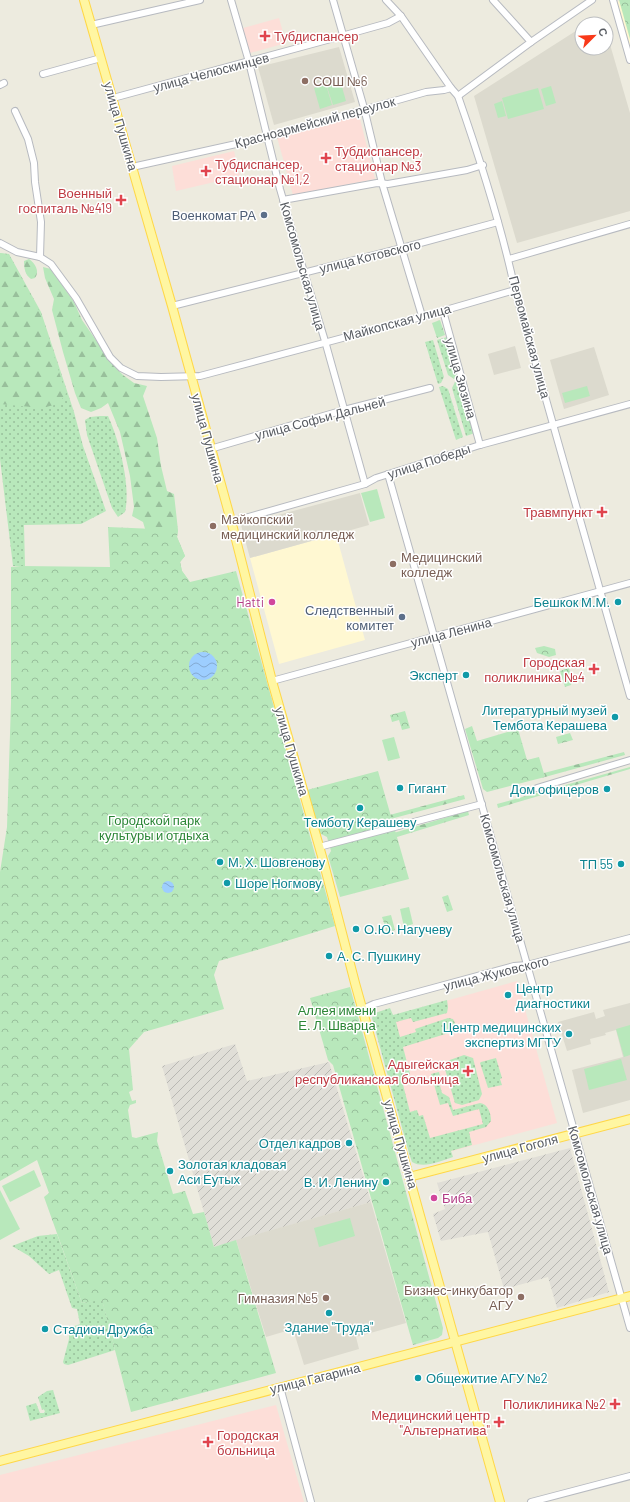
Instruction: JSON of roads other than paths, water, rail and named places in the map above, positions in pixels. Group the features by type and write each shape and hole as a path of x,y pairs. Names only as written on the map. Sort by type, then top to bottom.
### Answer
{"main road":[{"name":"улица Пушкина","path":"84,0 172,306 231,522 272,681 322,847 363,1009 454,1341 500,1502"},
{"name":"улица Гоголя","path":"410,1177 630,1118"},
{"name":"улица Гагарина","path":"0,1461 626,1297"}],"street":[{"path":"92,25 200,0"},
{"name":"Комсомольская улица","path":"231,0 249,62 283,200 325,341 365,484"},
{"path":"333,0 364,108 382,183 422,316"},
{"name":"Первомайская улица","path":"386,0 393,2 401,16 458,96 482,165 509,259 515,290 630,696"},
{"path":"493,0 531,42"},
{"path":"458,96 531,42 592,0"},
{"path":"613,0 630,60"},
{"name":"улица Челюскинцев","path":"113,98 343,36 388,23 401,16"},
{"path":"42,74 101,58"},
{"name":"Красноармейский переулок","path":"132,167 268,136 364,108 426,92 451,88"},
{"path":"0,243 17,252 40,257 41,222 35,182 34,163 28,139 15,111"},
{"path":"283,200 377,183 388,184 467,170 482,165"},
{"name":"улица Котовского","path":"172,306 402,248 498,222"},
{"path":"509,259 630,224"},
{"name":"Майкопская улица","path":"40,257 51,264 76,298 110,356 121,368 137,376 200,376 325,341 443,311 515,290"},
{"name":"улица Зюзина","path":"443,311 480,445"},
{"name":"улица Софьи Дальней","path":"210,449 344,410 430,388"},
{"name":"улица Победы","path":"231,522 365,484 376,478 480,445 630,404"},
{"name":"Комсомольская улица","path":"388,474 574,1133 626,1297 630,1328"},
{"name":"улица Ленина","path":"272,681 630,583"},
{"path":"537,788 630,760"},
{"path":"322,847 482,804"},
{"name":"улица Жуковского","path":"363,1009 374,1004 514,966 527,965 630,938"},
{"path":"280,1387 311,1502"},
{"path":"531,1502 630,1476"}],"water":[{"path":"203,652 209,653 213,656 216,660 216,672 213,676 209,679 203,680 197,679 193,676 190,672 189,666 190,660 193,656 197,653"},
{"path":"166,881 170,881 174,887 170,893 166,893 162,889 162,885"}],"place":[{"name":"Тубдиспансер","path":"265,36"},
{"name":"СОШ №6","path":"305,81"},
{"name":"Тубдиспансер, стационар №3","path":"326,158"},
{"name":"Тубдиспансер, стационар №1,2","path":"206,171"},
{"name":"Военный госпиталь №419","path":"121,200"},
{"name":"Военкомат РА","path":"264,215"},
{"name":"Травмпункт","path":"602,512"},
{"name":"Майкопский медицинский колледж","path":"213,526"},
{"name":"Медицинский колледж","path":"393,564"},
{"name":"Hatti","path":"272,602"},
{"name":"Бешкок М.М.","path":"618,602"},
{"name":"Следственный комитет","path":"402,617"},
{"name":"Городская поликлиника №4","path":"594,669"},
{"name":"Эксперт","path":"466,675"},
{"name":"Литературный музей Тембота Керашева","path":"615,717"},
{"name":"Гигант","path":"400,788"},
{"name":"Дом офицеров","path":"607,789"},
{"name":"Темботу Керашеву","path":"360,808"},
{"name":"М. Х. Шовгенову","path":"220,862"},
{"name":"ТП 55","path":"621,864"},
{"name":"Шоре Ногмову","path":"227,883"},
{"name":"О.Ю. Нагучеву","path":"356,929"},
{"name":"А. С. Пушкину","path":"329,956"},
{"name":"Центр диагностики","path":"508,995"},
{"name":"Центр медицинских экспертиз МГТУ","path":"569,1034"},
{"name":"Адыгейская республиканская больница","path":"468,1071"},
{"name":"Отдел кадров","path":"349,1143"},
{"name":"Золотая кладовая Аси Еутых","path":"170,1171"},
{"name":"В. И. Ленину","path":"386,1182"},
{"name":"Биба","path":"434,1198"},
{"name":"Бизнес-инкубатор АГУ","path":"521,1297"},
{"name":"Гимназия №5","path":"326,1298"},
{"name":"Здание \"Труда\"","path":"329,1313"},
{"name":"Стадион Дружба","path":"45,1329"},
{"name":"Общежитие АГУ №2","path":"418,1378"},
{"name":"Поликлиника №2","path":"615,1404"},
{"name":"Медицинский центр \"Альтернатива\"","path":"499,1422"},
{"name":"Городская больница","path":"208,1442"}],"park label":[{"name":"Городской парк культуры и отдыха","path":"154,828"},
{"name":"Аллея имени Е. Л. Шварца","path":"337,1018"}]}
